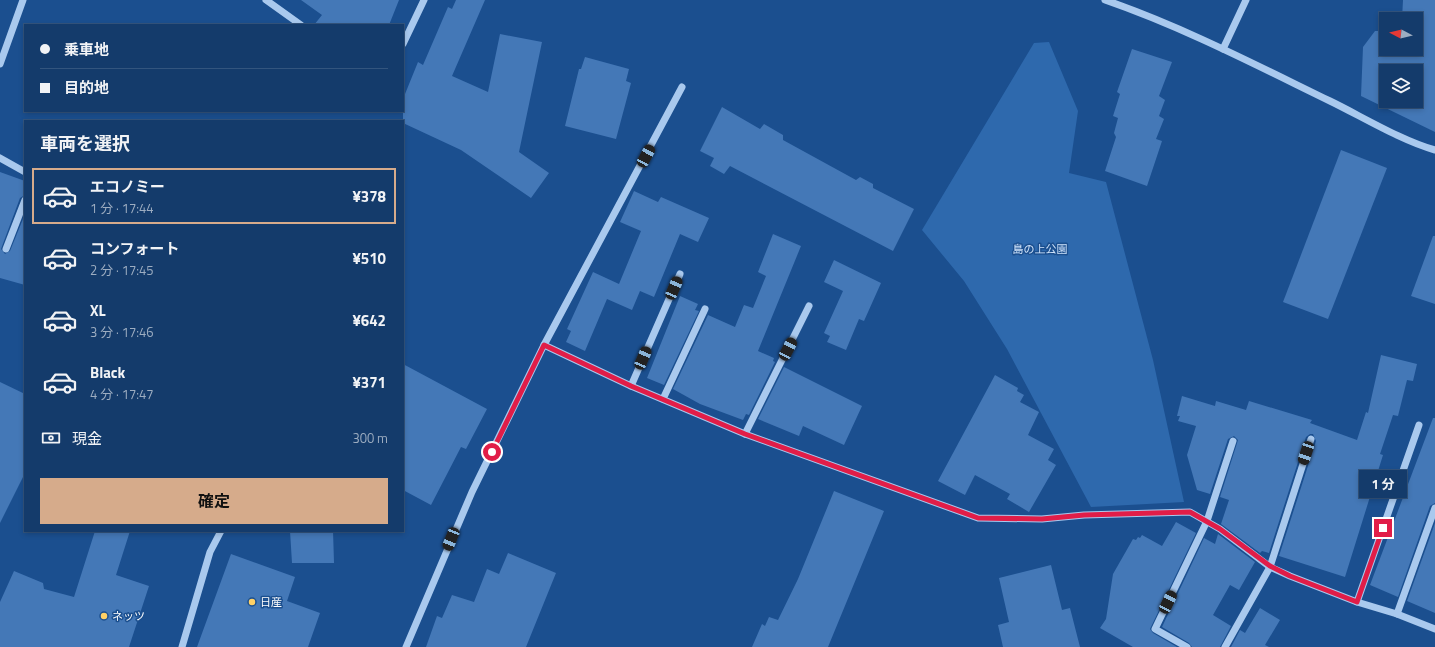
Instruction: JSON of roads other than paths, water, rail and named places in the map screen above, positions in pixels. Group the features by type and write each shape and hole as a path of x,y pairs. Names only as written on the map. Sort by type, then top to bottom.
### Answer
{"street":[{"path":"0,64 23,0"},
{"path":"266,0 300,24"},
{"path":"404,42 424,0"},
{"path":"1105,0 1150,16 1223,49 1396,134 1435,150"},
{"path":"1223,49 1246,0"},
{"path":"406,647 472,492 544,345 682,88"},
{"path":"0,158 24,171"},
{"path":"6,249 24,203"},
{"path":"631,386 680,274"},
{"path":"745,434 809,306"},
{"path":"663,399 705,309"},
{"path":"544,345 631,386 745,434 978,518 1042,519 1084,515 1190,512 1220,529 1270,566 1290,576 1357,602 1397,614 1435,630"},
{"path":"1357,602 1419,424"},
{"path":"1225,647 1270,566 1311,439"},
{"path":"1187,647 1155,629 1207,521 1233,441"},
{"path":"1397,614 1435,508"},
{"path":"182,647 210,552 220,532"}],"place":[{"name":"日産","path":"252,602"},
{"name":"ネッツ","path":"104,616"}],"park label":[{"name":"島の上公園","path":"1040,249"}]}
